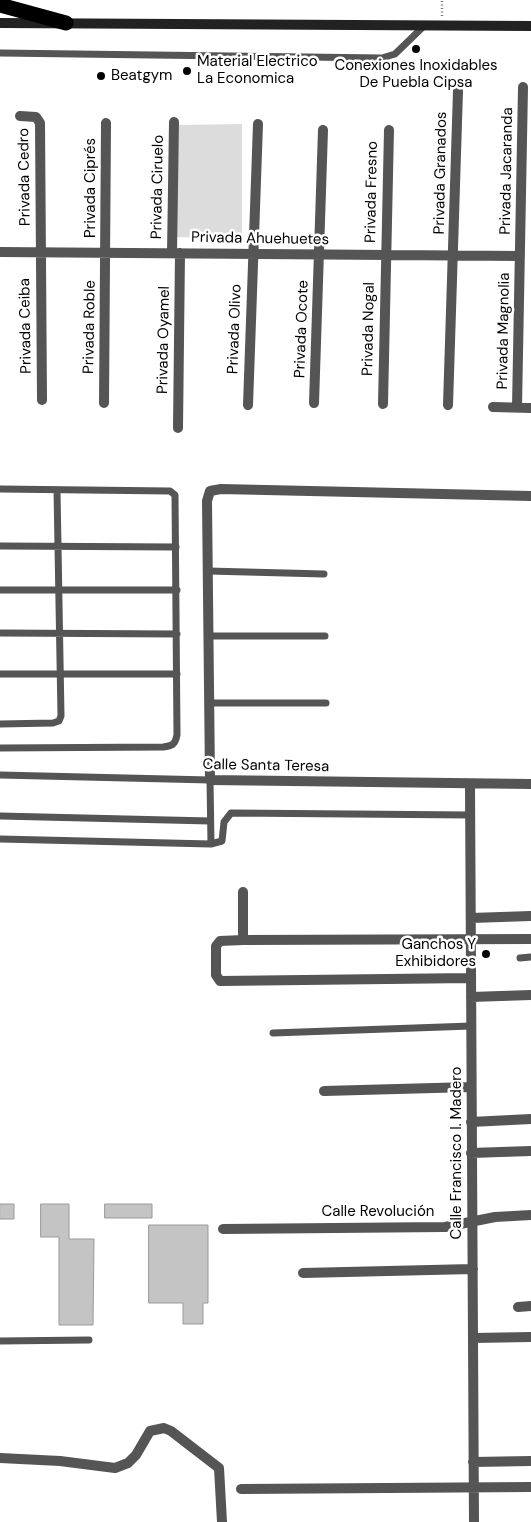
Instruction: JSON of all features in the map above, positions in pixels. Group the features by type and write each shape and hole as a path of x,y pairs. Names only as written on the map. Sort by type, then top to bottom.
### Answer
{"highway":[{"path":"0,5 66,23"}],"main road":[{"path":"0,23 531,26"}],"street":[{"name":"Privada Jacaranda","path":"520,256 524,87"},
{"name":"Privada Granados","path":"448,405 458,91"},
{"name":"Privada Cedro","path":"20,116 36,117 40,124 41,253"},
{"name":"Privada Ciruelo","path":"174,122 176,253"},
{"name":"Privada Ciprés","path":"106,123 106,252"},
{"name":"Privada Olivo","path":"248,405 258,124"},
{"name":"Privada Ocote","path":"314,403 323,130"},
{"name":"Privada Fresno","path":"386,255 389,130"},
{"name":"Privada Ahuehuetes","path":"0,252 520,256"},
{"name":"Privada Roble","path":"104,403 106,252"},
{"name":"Privada Ceiba","path":"41,253 42,400"},
{"name":"Privada Oyamel","path":"176,253 178,428"},
{"name":"Privada Nogal","path":"382,404 386,255"},
{"name":"Privada Magnolia","path":"517,407 520,256"},
{"name":"Privada Magnolia","path":"493,408 531,408"},
{"path":"210,780 207,501 210,491 221,489 531,496"},
{"name":"Calle Santa Teresa","path":"210,780 470,785 531,784"},
{"name":"Calle Francisco I. Madero","path":"470,785 474,1522"},
{"path":"243,892 243,940"},
{"path":"471,918 531,916"},
{"path":"471,978 220,981 217,979 217,943 243,940 531,939"},
{"path":"471,997 531,995"},
{"path":"324,1091 471,1087"},
{"path":"471,1122 531,1119"},
{"path":"471,1153 531,1151"},
{"name":"Calle Revolución","path":"223,1229 445,1227 495,1216 531,1215"},
{"path":"303,1273 473,1268"},
{"path":"518,1307 531,1306"},
{"path":"473,1338 531,1337"},
{"path":"0,1458 60,1461 115,1468 128,1463 136,1455 150,1431 164,1428 171,1431 220,1468 222,1522"},
{"path":"473,1462 531,1462"},
{"path":"241,1489 531,1487"}],"lane":[{"path":"0,53 382,58 395,54 425,25"},
{"path":"0,489 170,492 175,495 177,500 178,735 176,743 172,746 0,748"},
{"path":"0,724 53,724 61,716 58,490"},
{"path":"0,546 176,547"},
{"path":"208,570 324,574"},
{"path":"0,590 177,590"},
{"path":"0,633 177,634"},
{"path":"209,636 325,636"},
{"path":"0,674 177,674"},
{"path":"209,703 326,703"},
{"name":"Calle Santa Teresa","path":"0,775 210,780"},
{"path":"210,780 211,844"},
{"path":"0,839 211,844 222,841 224,822 230,813 470,815"},
{"path":"0,816 210,820"},
{"path":"520,958 531,958"},
{"path":"273,1033 471,1026"},
{"path":"0,1341 89,1340"}],"shaded area":[{"path":"242,124 242,239 175,237 179,125"}],"building":[{"path":"0,1204 14,1204 14,1219 0,1219"},
{"path":"41,1204 69,1204 69,1239 94,1239 93,1325 59,1325 59,1237 41,1237"},
{"path":"105,1204 152,1204 152,1218 105,1218"},
{"path":"149,1225 208,1225 208,1303 203,1303 203,1324 183,1324 183,1303 149,1303"}],"place":[{"name":"Conexiones Inoxidables De Puebla Cipsa","path":"416,49"},
{"name":"Material Electrico La Economica","path":"187,71"},
{"name":"Beatgym","path":"101,76"},
{"name":"Ganchos Y Exhibidores","path":"486,954"}]}
